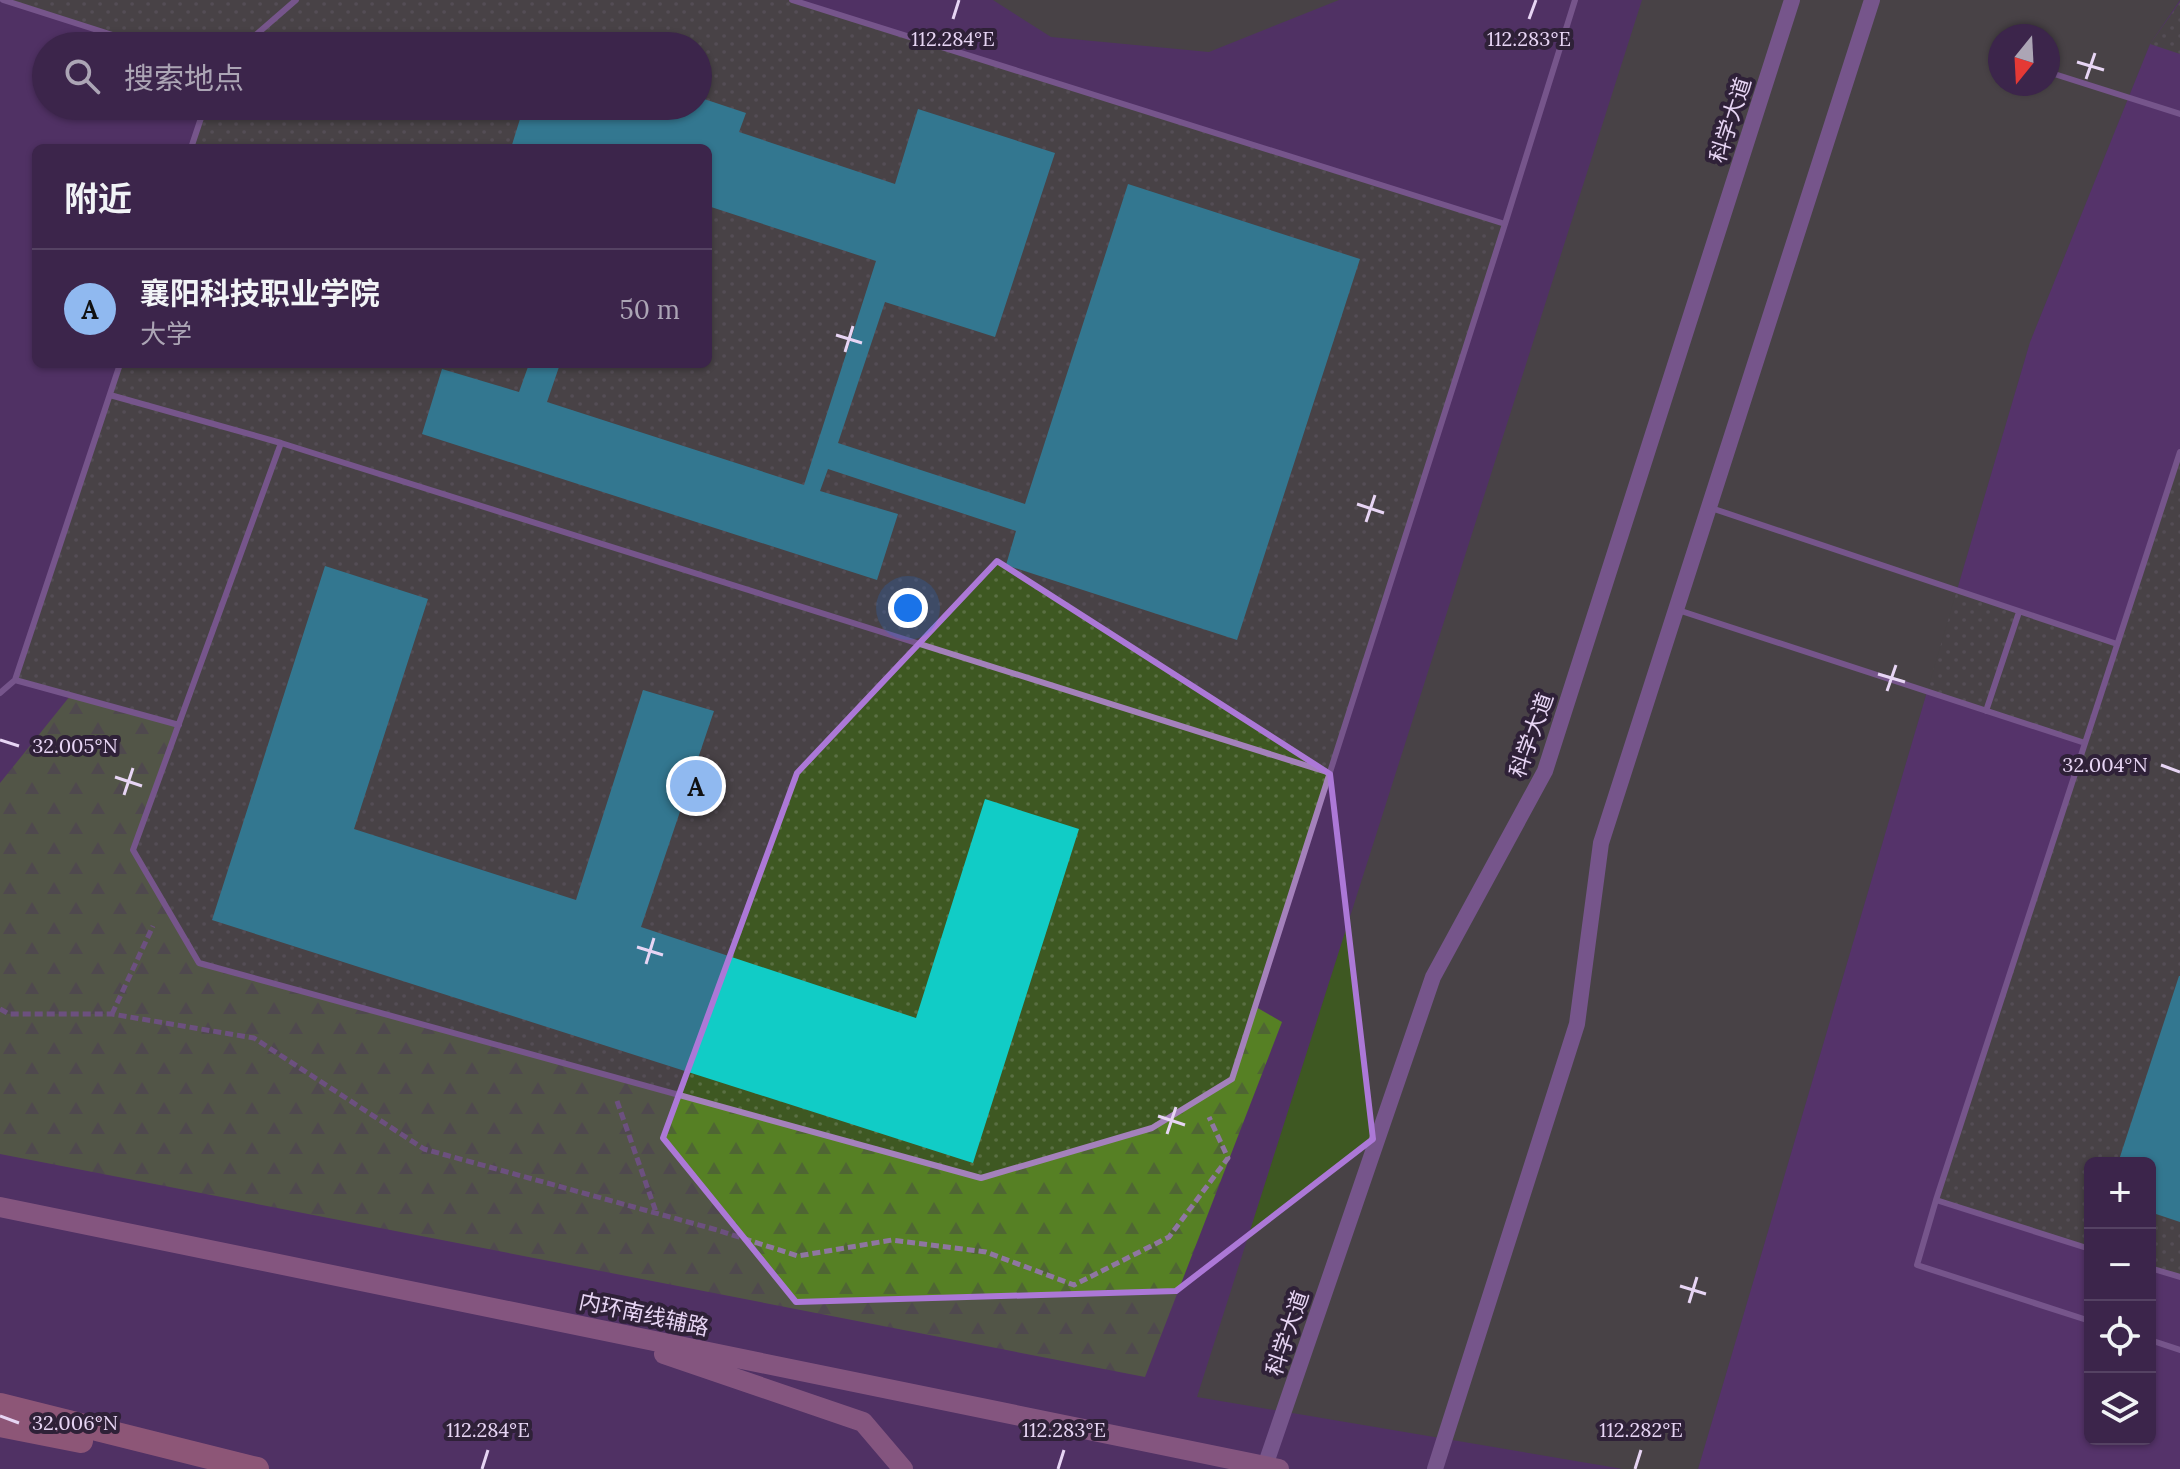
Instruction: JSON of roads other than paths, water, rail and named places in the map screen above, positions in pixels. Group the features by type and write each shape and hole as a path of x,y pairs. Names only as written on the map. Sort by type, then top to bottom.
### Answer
{"highway":[{"path":"0,1405 257,1469"},
{"path":"0,1425 225,1469"}],"main road":[{"name":"科学大道","path":"1269,1468 1433,977 1545,771 1792,0"},
{"path":"1435,1469 1577,1024 1601,843 1872,0"},
{"name":"内环南线辅路","path":"0,1207 1269,1468"},
{"path":"582,1326 863,1422 903,1469"}],"lane":[{"path":"3,0 103,32"},
{"path":"259,32 296,0"},
{"path":"792,0 1505,224"},
{"path":"281,443 133,850 199,963 981,1178 1152,1128 1232,1079 1575,0"},
{"path":"2060,76 2180,114"},
{"path":"192,144 200,120"},
{"path":"0,693 15,680 119,368"},
{"path":"110,395 281,443 1330,773"},
{"path":"2084,1319 1917,1265 2180,452"},
{"path":"1709,508 2117,644"},
{"path":"1677,609 2085,743"},
{"path":"1986,711 2019,612"},
{"path":"15,680 179,725"},
{"path":"1936,1200 2084,1247"},
{"path":"2156,1270 2180,1277"},
{"path":"2156,1342 2180,1350"}],"place":[{"name":"襄阳科技职业学院","path":"696,786"}]}
